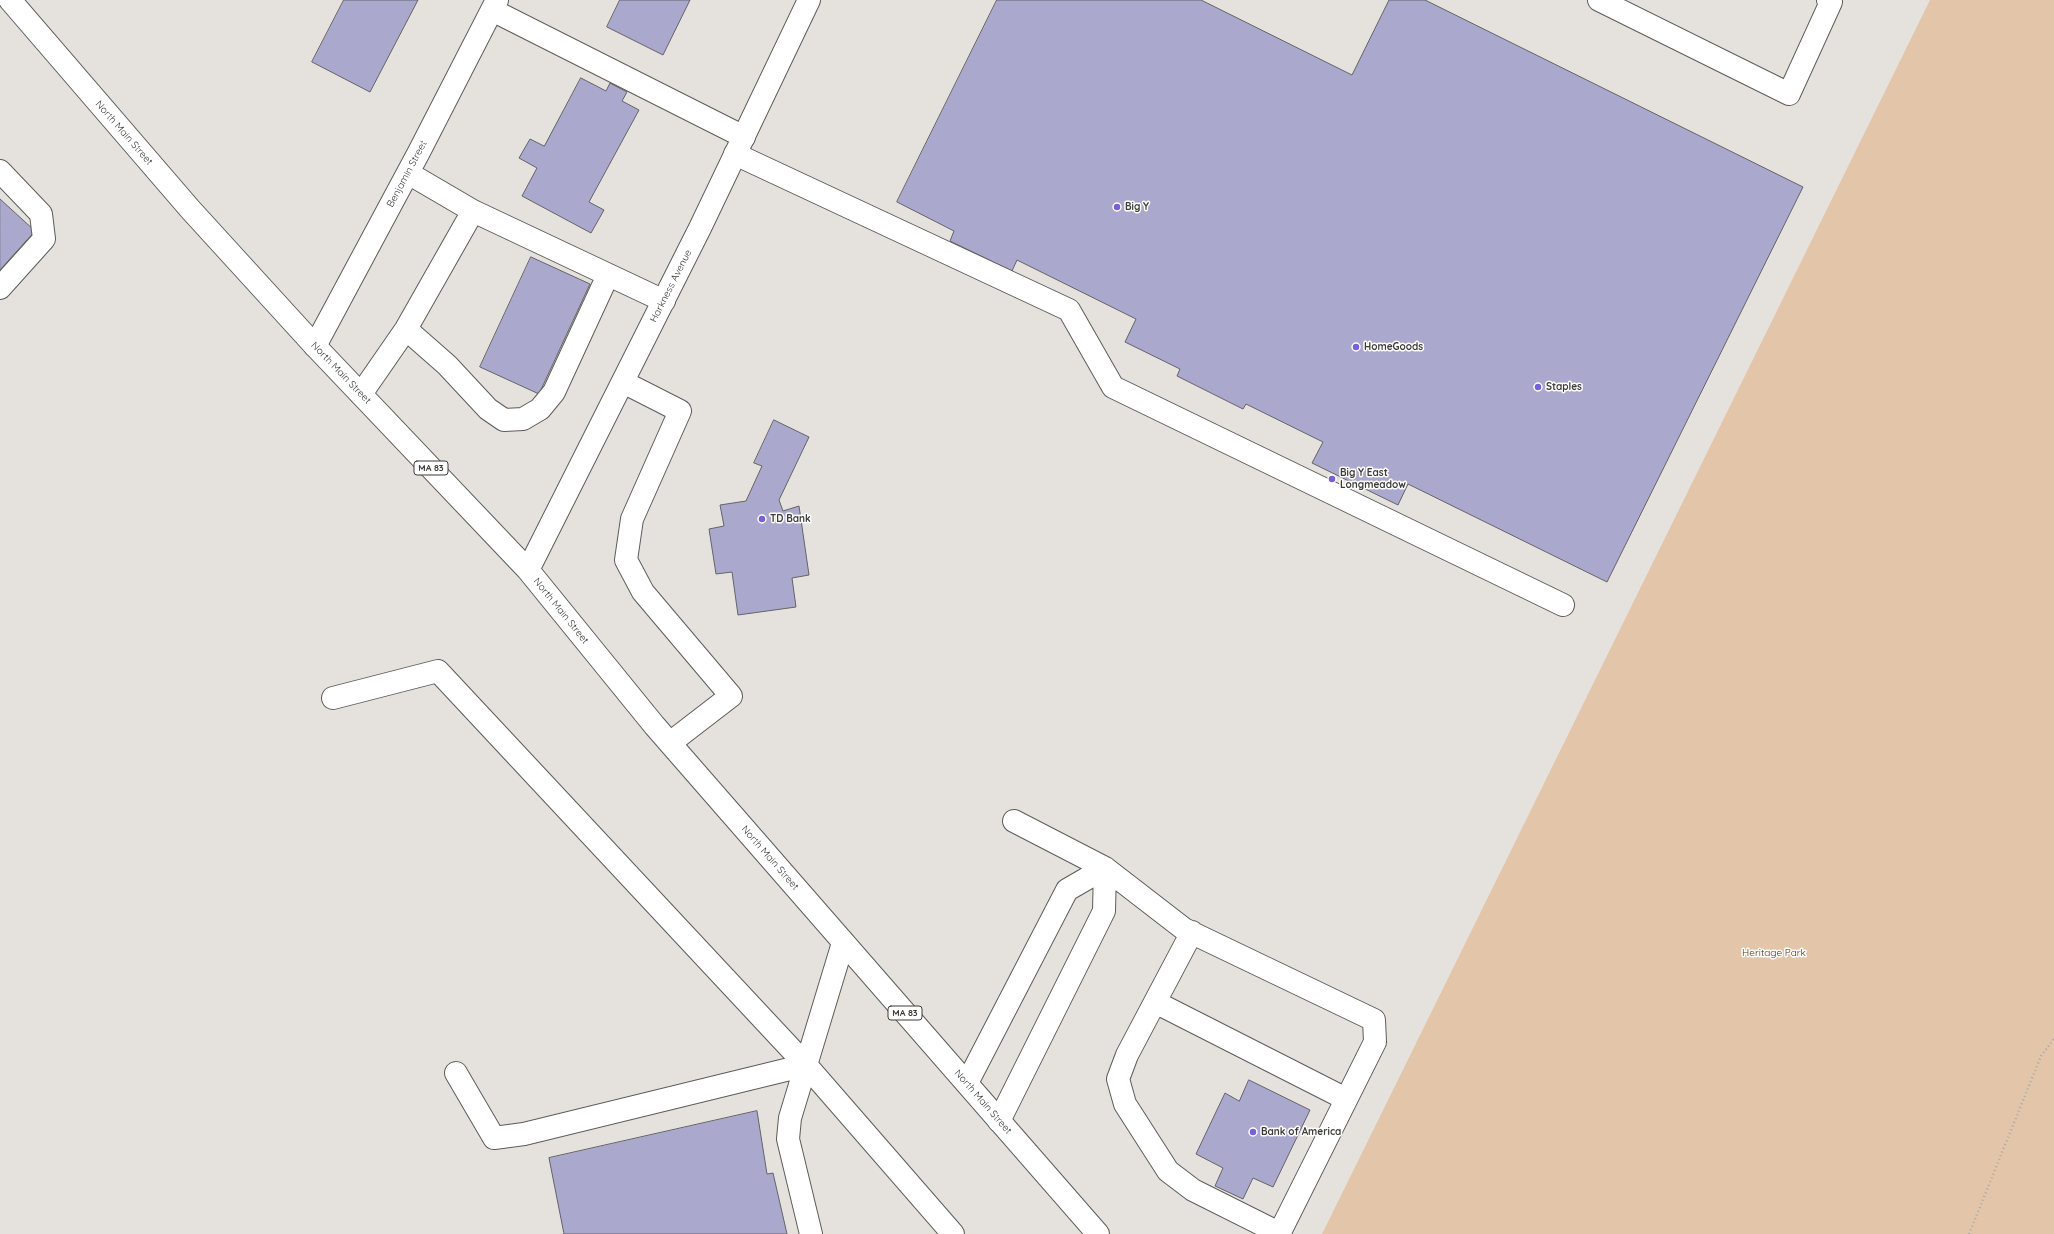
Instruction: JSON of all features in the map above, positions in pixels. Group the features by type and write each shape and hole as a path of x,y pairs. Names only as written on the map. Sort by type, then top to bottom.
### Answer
{"main road":[{"name":"North Main Street","path":"10,0 165,181 315,346 528,570 670,743 1098,1234"},
{"name":"Harkness Avenue","path":"528,570 664,301 809,0"},
{"path":"1599,0 1788,94 1831,2 1828,0"},
{"name":"Benjamin Street","path":"315,346 408,173 494,5"},
{"path":"494,5 739,145 1069,310 1113,386 1563,605"},
{"path":"0,171 40,214 44,239 0,288"},
{"path":"408,173 473,211 664,301"},
{"path":"361,394 406,329 473,211"},
{"path":"406,329 447,365 488,409 504,420 523,419 540,409 554,392 608,275"},
{"path":"623,382 680,411 632,519 626,560 643,592 731,696 670,743"},
{"path":"333,698 438,671 806,1065 953,1234"},
{"path":"1014,821 1105,868 1184,928 1374,1020 1375,1042 1279,1234 1193,1190 1168,1171 1125,1104 1118,1079 1127,1055 1192,932"},
{"path":"966,1083 1067,890 1105,868"},
{"path":"999,1121 1104,911 1105,868"},
{"path":"811,1234 788,1139 790,1118 843,943"},
{"path":"1155,1002 1346,1100"},
{"path":"456,1073 494,1138 524,1134 806,1065"}],"path":[{"path":"1969,1234 2041,1056 2054,1039"}],"green space":[{"name":"Heritage Park","path":"1930,0 2054,0 2054,1234 1322,1234"}],"building":[{"path":"344,0 418,0 370,92 312,62"},
{"path":"620,0 690,0 663,55 607,27"},
{"path":"997,0 1201,0 1352,75 1389,0 1425,0 1803,187 1607,582 1408,484 1398,505 1312,463 1323,442 1246,404 1243,409 1177,376 1180,369 1125,342 1136,319 1017,260 1012,271 950,241 954,231 897,202"},
{"path":"581,78 606,91 610,83 627,92 622,101 639,110 589,202 604,210 591,233 522,196 537,168 519,158 530,139 544,146"},
{"path":"0,199 35,231 0,270"},
{"path":"531,257 590,284 539,394 480,367"},
{"name":"TD Bank","path":"774,420 809,437 779,500 783,511 799,506 809,575 792,578 796,607 738,615 732,572 716,574 709,529 724,526 720,505 746,501 762,466 754,463"},
{"name":"Bank of America","path":"1249,1080 1310,1110 1273,1187 1253,1178 1243,1199 1215,1186 1223,1168 1196,1154 1225,1093 1239,1101"},
{"path":"757,1111 767,1174 773,1173 787,1234 564,1234 549,1158"}],"place":[{"name":"Big Y","path":"1117,207"},
{"name":"HomeGoods","path":"1356,347"},
{"name":"Staples","path":"1538,387"},
{"name":"Big Y East Longmeadow","path":"1332,479"},
{"name":"TD Bank","path":"762,519"},
{"name":"Bank of America","path":"1253,1132"}]}
